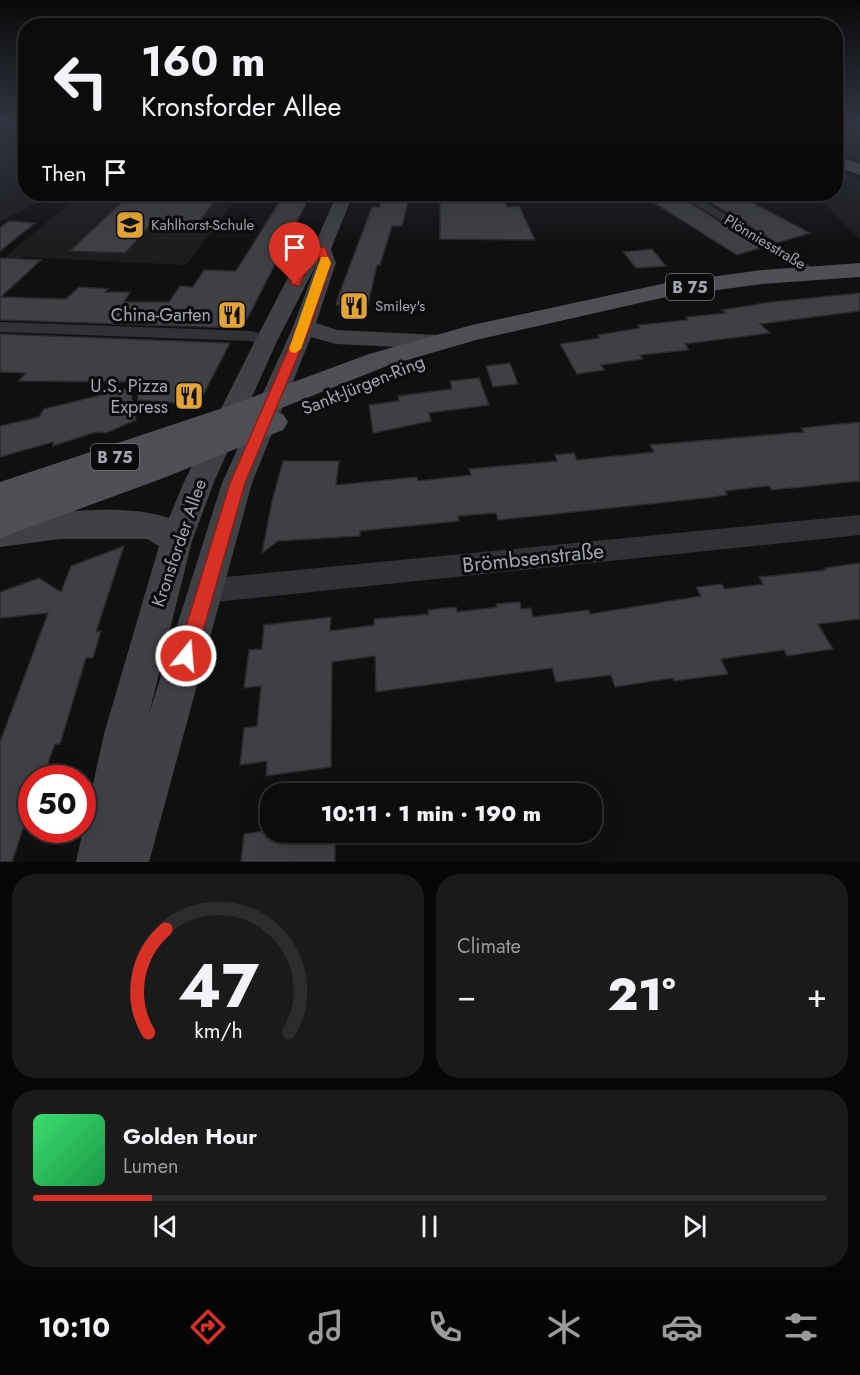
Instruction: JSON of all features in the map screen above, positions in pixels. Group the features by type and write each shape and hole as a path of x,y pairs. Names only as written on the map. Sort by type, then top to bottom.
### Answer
{"main road":[{"path":"844,163 860,170"},
{"name":"Kronsforder Allee","path":"99,862 124,734 176,541 223,431 266,341 305,264 322,249 342,201"},
{"name":"Kronsforder Allee","path":"126,862 237,483 304,327 326,263 322,249"},
{"name":"Sankt-Jürgen-Ring","path":"266,414 378,360 437,342 666,290 762,276 860,270"},
{"name":"Sankt-Jürgen-Ring","path":"0,524 266,414 523,322"},
{"path":"304,327 336,337 437,342"},
{"name":"Sankt-Jürgen-Ring","path":"0,496 223,431"},
{"path":"0,533 60,525 147,525 163,530 176,541"}],"street":[{"name":"Plönniesstraße","path":"696,201 813,272"},
{"path":"0,327 251,336 266,341"},
{"name":"Brömbsenstraße","path":"205,591 860,525"}],"shaded area":[{"path":"0,163 18,163 18,201 41,201 0,221"},
{"path":"843,173 860,180 860,239 822,201 843,201"},
{"name":"Kahlhorst-Schule","path":"73,201 235,201 186,265 20,257 0,274 0,261"}],"building":[{"path":"123,201 215,201 198,223 154,221 125,253 70,251"},
{"path":"281,201 307,201 245,323 241,322 237,328 0,320 0,258 41,260 1,297 66,299 79,287 108,289 105,292 130,292 124,302 169,302 180,286 193,287 204,270 236,271"},
{"path":"380,201 408,201 402,226 392,226 380,265 377,265 366,313 339,312 341,305 336,305 339,294 372,207 380,207"},
{"path":"440,201 504,201 507,207 519,206 535,240 440,239"},
{"path":"651,201 688,201 761,248 737,255"},
{"path":"708,201 749,201 810,233 777,243"},
{"path":"9,221 35,223 0,251 0,228"},
{"path":"652,249 666,266 636,268 623,252"},
{"path":"860,293 860,311 760,324 770,333 685,344 689,350 640,355 643,359 601,365 605,370 577,374 560,344 600,338 598,335 640,328 638,325 688,320 686,317 726,313 722,310 771,302"},
{"path":"0,334 230,343 198,405 138,400 136,382 19,381 26,373 0,372"},
{"path":"510,363 518,384 493,387 486,366"},
{"path":"479,378 489,405 429,413 431,421 373,433 369,405 399,401 398,396 452,389 450,381"},
{"path":"130,388 136,420 106,433 96,432 53,446 53,442 0,457 0,426 39,417 44,409"},
{"path":"860,422 860,481 772,490 769,486 725,491 727,495 706,498 498,520 496,513 458,516 459,521 360,531 360,536 278,541 262,553 272,501 283,461 339,461 336,485 417,477 418,481 471,475 469,469 557,461 555,455 574,453 577,460 654,452 650,445 804,432 801,428"},
{"path":"124,546 96,632 101,631 93,658 86,658 60,744 55,744 48,765 18,765 18,843 12,862 0,862 0,742 48,613 0,618 0,592 39,578 61,592 71,566"},
{"path":"860,563 860,619 818,624 833,649 787,656 784,650 721,659 728,674 674,681 673,678 615,687 611,675 556,682 552,668 376,692 375,656 332,662 331,767 266,776 267,761 240,765 244,728 257,726 261,686 244,688 249,650 262,649 264,625 331,617 330,631 374,625 374,619 429,614 428,610 456,607 457,612 520,602 521,609 531,608 533,617 589,610 590,614 701,596 696,587 722,584 724,589 763,584 759,577 826,570 825,568"},
{"path":"260,832 260,843 335,843 335,862 241,862 244,834"}],"slow traffic":[{"path":"295,349 326,263 325,259"}],"place":[{"name":"Kahlhorst-Schule","path":"130,225"},
{"name":"Smiley's","path":"354,306"},
{"name":"China-Garten","path":"232,315"},
{"name":"U.S. Pizza Express","path":"189,396"}],"route":[{"path":"186,656 237,483 304,327 326,263 322,249 305,264 295,284"}]}
